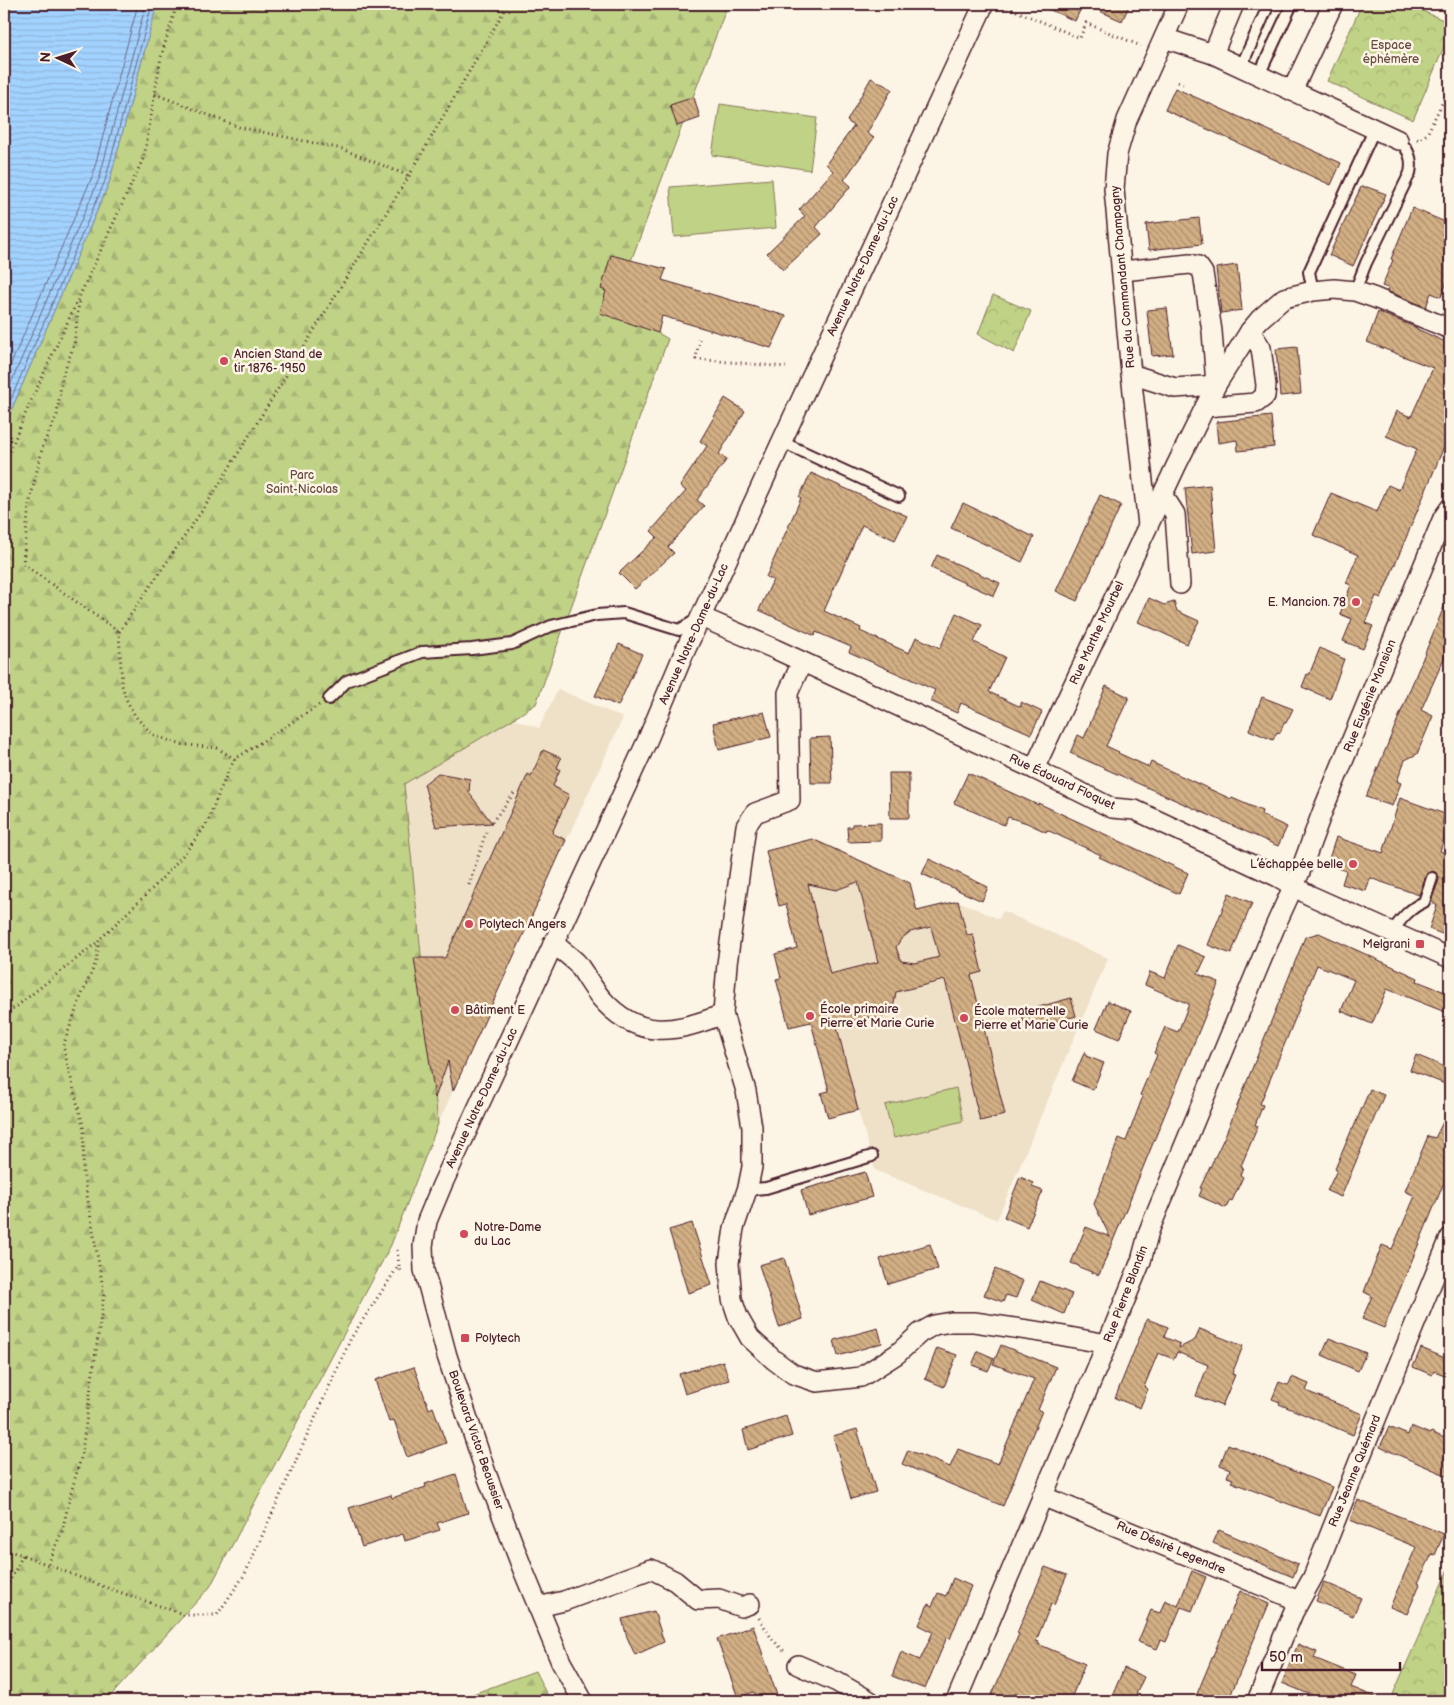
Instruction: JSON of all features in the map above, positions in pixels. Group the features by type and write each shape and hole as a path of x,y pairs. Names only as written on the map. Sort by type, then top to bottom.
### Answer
{"street":[{"name":"Avenue Notre-Dame-du-Lac","path":"424,1270 423,1246 427,1221 442,1185 647,741 701,617 984,4"},
{"name":"Rue du Commandant Champagny","path":"1148,524 1131,374 1114,189 1117,154 1127,120 1179,4"},
{"path":"1213,54 1234,4"},
{"path":"1292,91 1333,4"},
{"path":"1164,38 1213,54 1375,128 1406,138"},
{"path":"1122,272 1190,264 1198,266 1203,273 1212,331 1216,385 1174,388 1131,374"},
{"name":"Rue Marthe Mourbel","path":"1034,769 1148,524 1216,385 1260,319 1284,298 1313,291 1334,289 1355,291 1450,329"},
{"path":"1205,407 1256,403 1265,396 1266,385 1261,348 1250,332"},
{"path":"1161,498 1168,503 1175,514 1180,584"},
{"name":"Rue Eugénie Mansion","path":"1294,886 1341,766 1444,518 1450,508"},
{"name":"Rue Édouard Floquet","path":"701,617 1034,769 1112,808 1135,810 1309,894 1450,958"},
{"path":"802,662 788,693 790,800 754,814 746,826 729,946 723,1014 750,1109 753,1147 748,1187 734,1228 729,1263 732,1299 738,1317 750,1338 793,1374 817,1382 861,1377 897,1354 920,1333 934,1325 951,1322 974,1322 1107,1344"},
{"name":"Rue Pierre Blandin","path":"956,1701 1107,1344 1141,1261 1149,1231 1277,922 1294,886"},
{"path":"553,944 575,962 602,999 628,1021 652,1029 677,1029 723,1014"},
{"name":"Rue Jeanne Quémard","path":"1257,1701 1293,1613 1313,1577 1362,1451 1450,1238"},
{"name":"Boulevard Victor Beaussier","path":"424,1270 448,1356 489,1482 561,1662 583,1701"},
{"name":"Rue Désiré Legendre","path":"1042,1496 1300,1601"},
{"path":"538,1607 564,1601 651,1570 675,1581 698,1600 719,1599 741,1607 750,1604"},
{"path":"798,1665 836,1682 870,1701"}],"lane":[{"path":"1241,67 1269,4"},
{"path":"1259,75 1292,4"},
{"path":"1313,291 1309,272 1375,128"},
{"path":"1355,291 1366,263 1410,173 1412,164 1406,138"},
{"path":"782,442 900,496"},
{"path":"329,699 347,681 422,652 512,644 551,626 597,615 624,612 679,630 701,617"},
{"path":"1392,932 1414,906 1424,902 1432,878"},
{"path":"748,1187 754,1189 766,1188 872,1156"}],"path":[{"path":"4,464 30,402 144,157 161,57 177,4"},
{"path":"235,759 217,748 179,744 153,735 135,716 126,700 122,685 119,632 212,496 409,176 508,4"},
{"path":"1007,7 1080,38 1086,23 1146,48"},
{"path":"1178,82 1183,84"},
{"path":"1406,138 1419,140 1427,134 1450,87"},
{"path":"155,94 239,127 342,149 409,176"},
{"path":"79,299 74,345 62,377 57,416 43,444 29,506 23,564 119,632"},
{"path":"698,339 696,359 786,367"},
{"path":"4,1014 31,995 99,940 155,886 184,854 206,825 235,759 329,699"},
{"path":"492,822 516,791"},
{"path":"469,885 486,832"},
{"path":"48,1564 62,1531 81,1458 104,1294 83,1172 84,1130 63,1046 96,962 99,940"},
{"path":"397,1250 402,1274"},
{"path":"4,1550 23,1555 186,1615 218,1615 245,1574 351,1338 399,1265"},
{"path":"4,1592 23,1555"},
{"path":"750,1604 772,1639 798,1665"}],"shaded area":[{"name":"Polytech Angers","path":"558,689 623,718 549,878 539,889 543,891 438,1124 386,747 513,719 539,728"},
{"path":"813,838 910,883 917,911 958,901 999,919 1003,911 1108,958 997,1220 875,1170 858,1110 828,1118 821,1093 829,1091 811,1022 789,1027 776,979 781,977 775,954 797,948 786,904 779,906 766,851"}],"green space":[{"name":"Parc Saint-Nicolas","path":"157,4 728,4 614,306 668,339 536,704 404,784 438,1124 391,1245 210,1587 106,1701 4,1701 4,427 109,183"},
{"name":"Espace éphémère","path":"1362,4 1407,4 1450,23 1450,33 1413,120 1327,81"},
{"path":"720,104 817,118 810,170 712,155"},
{"path":"772,179 776,228 674,237 670,187"},
{"path":"993,295 1031,311 1014,353 978,334"},
{"path":"956,1088 963,1121 894,1138 885,1105"},
{"path":"1450,1565 1450,1701 1390,1701"},
{"path":"535,1671 550,1701 454,1701"}],"water":[{"path":"4,4 157,4 109,183 4,427"}],"building":[{"path":"1037,4 1083,4 1075,21"},
{"path":"1084,4 1130,4 1122,21"},
{"path":"871,78 892,89 867,133 874,138 844,180 851,186 816,227 822,234 783,270 767,253 805,216 799,210 833,171 826,164 854,126 847,121"},
{"path":"1175,88 1341,163 1331,185 1165,110"},
{"path":"694,97 700,118 677,126 670,105"},
{"path":"1361,187 1367,187 1386,194 1353,266 1329,255"},
{"path":"1412,208 1450,224 1450,275 1441,297 1431,293 1426,307 1387,291 1388,288 1382,286"},
{"path":"1199,218 1202,244 1149,250 1146,224"},
{"path":"611,255 666,269 662,280 786,316 771,348 662,316 658,333 600,313 606,291 601,289"},
{"path":"1237,265 1242,310 1221,313 1216,268"},
{"path":"1167,308 1173,354 1152,356 1147,310"},
{"path":"1378,312 1450,344 1450,444 1446,442 1381,598 1376,596 1365,623 1373,626 1363,649 1343,641 1352,619 1340,614 1351,585 1346,583 1358,555 1313,535 1331,493 1377,512 1388,485 1399,490 1417,449 1386,436 1397,411 1411,417 1433,368 1367,342"},
{"path":"1297,347 1301,394 1280,396 1276,349"},
{"path":"725,398 745,411 719,454 727,459 697,500 704,506 668,547 674,553 635,589 619,573 657,537 651,531 686,491 680,486 707,446 700,441"},
{"path":"1271,416 1274,447 1238,451 1237,440 1218,443 1216,422"},
{"path":"811,473 907,516 895,540 862,525 824,611 861,628 860,631 909,653 916,637 940,648 956,613 982,625 974,642 1005,657 989,692 1021,707 1021,702 1042,712 1031,734 961,703 957,713 930,701 935,690 849,652 851,647 816,632 815,636 759,610 773,580 766,577"},
{"path":"1210,485 1216,551 1192,554 1185,488"},
{"path":"1100,495 1121,505 1077,601 1056,591"},
{"path":"963,503 1034,537 1022,562 951,528"},
{"path":"937,555 1000,583 994,596 931,568"},
{"path":"1450,592 1450,645 1421,710 1433,716 1417,754 1405,760 1397,781 1401,783 1392,806 1366,797"},
{"path":"1149,598 1164,605 1174,602 1177,611 1199,621 1187,644 1138,622"},
{"path":"619,644 642,654 618,706 595,696"},
{"path":"1320,648 1344,659 1330,699 1302,687"},
{"path":"1106,686 1129,697 1106,746 1149,767 1151,762 1231,799 1262,811 1261,815 1287,827 1278,846 1070,753 1078,735 1084,738"},
{"path":"1262,697 1293,709 1280,733 1277,732 1273,740 1249,730"},
{"path":"764,712 771,737 719,750 713,723"},
{"path":"830,737 832,783 811,783 810,738"},
{"path":"543,750 561,758 557,768 560,769 553,786 569,795 552,833 566,840 453,1091 448,1061 435,1098 414,958 445,958 528,774 531,776"},
{"path":"438,773 470,779 469,793 492,823 436,827 424,784"},
{"path":"889,773 909,773 909,818 890,818"},
{"path":"968,773 1038,805 1038,803 1188,873 1179,894 1099,857 1101,855 1047,830 1046,832 1008,817 1004,825 954,803"},
{"path":"1400,798 1445,814 1442,824 1448,826 1440,851 1450,855 1450,937 1429,929 1437,906 1431,901 1439,880 1439,876 1435,872 1427,873 1419,895 1370,878 1366,891 1342,884 1346,871 1327,865 1336,837 1383,853"},
{"path":"881,823 881,841 848,842 847,827 852,827 852,824"},
{"path":"812,839 910,883 917,911 958,901 967,935 973,934 982,972 971,975 1005,1115 980,1121 945,980 896,992 893,1009 882,1018 867,1017 862,1023 854,1027 837,1027 858,1110 828,1118 821,1093 829,1091 811,1022 789,1027 776,979 781,978 775,954 797,948 786,904 779,906 766,851","holes":["858,882 878,962 830,974 808,884 836,890","931,927 939,957 915,963 901,961 896,947 901,939 910,932"]},
{"path":"929,859 988,887 982,901 922,874"},
{"path":"1229,893 1252,903 1231,954 1208,945"},
{"path":"1319,933 1418,978 1417,981 1450,994 1450,1014 1387,989 1372,1024 1341,1011 1354,980 1317,965 1260,1104 1263,1105 1255,1125 1258,1126 1241,1166 1243,1167 1240,1175 1243,1177 1232,1201 1230,1200 1226,1208 1199,1196 1202,1189 1200,1188 1225,1136 1305,937"},
{"path":"1178,945 1206,957 1198,974 1219,982 1099,1275 1071,1263 1086,1227 1110,1237 1094,1204 1119,1138 1126,1141 1143,1096 1140,1095 1157,1055 1154,1053 1165,1027 1178,1032 1189,1004 1145,985 1150,972 1165,978"},
{"path":"1071,998 1076,1016 1026,1030 1021,1012"},
{"path":"1108,1001 1131,1011 1119,1039 1096,1029"},
{"path":"1085,1051 1086,1056 1104,1063 1093,1090 1072,1081"},
{"path":"1416,1055 1450,1069 1450,1086 1410,1070"},
{"path":"1370,1089 1384,1095 1341,1197 1327,1191"},
{"path":"1450,1108 1450,1168 1384,1328 1362,1319 1372,1296 1364,1292 1382,1245 1392,1249 1415,1196 1405,1191 1428,1136 1435,1138"},
{"path":"865,1172 872,1197 808,1215 801,1190"},
{"path":"1020,1177 1034,1183 1032,1187 1043,1191 1027,1227 1004,1217"},
{"path":"692,1223 712,1285 688,1293 669,1230"},
{"path":"930,1244 938,1269 888,1284 880,1259"},
{"path":"784,1258 803,1319 779,1327 759,1265"},
{"path":"995,1269 1023,1281 1016,1298 1006,1295 1003,1302 984,1295"},
{"path":"1040,1281 1072,1294 1064,1314 1032,1300"},
{"path":"1147,1319 1168,1327 1164,1337 1180,1344 1179,1348 1195,1340 1200,1329 1243,1346 1232,1374 1235,1375 1222,1406 1196,1396 1208,1365 1177,1352 1174,1359 1158,1353 1144,1387 1148,1389 1140,1408 1115,1398"},
{"path":"878,1328 882,1343 838,1356 834,1340"},
{"path":"1329,1338 1366,1353 1358,1371 1322,1355"},
{"path":"1001,1345 1056,1367 1038,1410 1042,1411 1003,1506 902,1464 908,1450 950,1467 958,1449 998,1464 1034,1379 993,1364"},
{"path":"937,1348 957,1355 944,1387 925,1379"},
{"path":"1421,1348 1450,1360 1450,1377 1434,1371 1432,1375 1413,1367"},
{"path":"978,1351 994,1358 988,1371 972,1365"},
{"path":"723,1361 729,1380 685,1394 679,1374"},
{"path":"414,1367 429,1409 433,1407 446,1443 407,1457 394,1420 389,1422 375,1380"},
{"path":"1292,1377 1309,1384 1306,1391 1362,1414 1353,1435 1279,1404 1280,1402 1272,1399 1279,1382 1287,1385"},
{"path":"786,1416 792,1436 748,1450 743,1430"},
{"path":"1411,1426 1449,1440 1444,1450 1450,1453 1450,1477 1380,1447 1389,1427 1408,1435"},
{"path":"857,1429 876,1492 851,1499 833,1436"},
{"path":"1228,1444 1332,1487 1320,1516 1231,1482 1233,1479 1227,1477 1230,1469 1220,1465"},
{"path":"456,1474 468,1513 437,1523 440,1530 405,1541 403,1534 362,1547 349,1508 391,1495 392,1498 426,1487 425,1484"},
{"path":"1358,1500 1444,1534 1435,1555 1432,1554 1418,1583 1420,1584 1407,1614 1390,1607 1416,1547 1350,1520"},
{"path":"1219,1530 1298,1564 1293,1577 1213,1543"},
{"path":"1045,1567 1067,1575 1054,1605 1051,1604 1036,1641 1039,1642 1038,1644 1085,1664 1070,1701 1034,1701 1015,1693 1012,1701 989,1701 1019,1634 1017,1633"},
{"path":"1192,1571 1206,1577 1192,1611 1181,1607 1166,1642 1161,1640 1157,1649 1138,1642 1151,1610 1160,1613 1165,1600 1178,1606"},
{"path":"953,1578 971,1586 950,1639 947,1637 925,1689 892,1676 901,1652 920,1660 933,1632 919,1625 928,1604 932,1606 938,1593 946,1596"},
{"path":"1324,1582 1361,1598 1353,1616 1316,1601"},
{"path":"1240,1591 1269,1604 1228,1701 1194,1701"},
{"path":"654,1611 664,1642 635,1655 622,1619"},
{"path":"753,1626 779,1701 762,1701 753,1692 738,1698 717,1639"},
{"path":"1298,1644 1317,1652 1314,1658 1356,1675 1351,1687 1385,1701 1326,1701 1282,1683"},
{"path":"1124,1668 1144,1677 1133,1701 1110,1701"}],"place":[{"name":"Ancien Stand de tir 1876- 1950","path":"224,361"},
{"name":"E. Mancion. 78","path":"1356,602"},
{"name":"L’échappée belle","path":"1353,864"},
{"name":"Polytech Angers","path":"469,924"},
{"name":"Melgrani","path":"1420,944"},
{"name":"Bâtiment E","path":"455,1010"},
{"name":"École primaire Pierre et Marie Curie","path":"810,1016"},
{"name":"École maternelle Pierre et Marie Curie","path":"964,1018"},
{"name":"Notre-Dame du Lac","path":"464,1234"},
{"name":"Polytech","path":"465,1338"}]}
